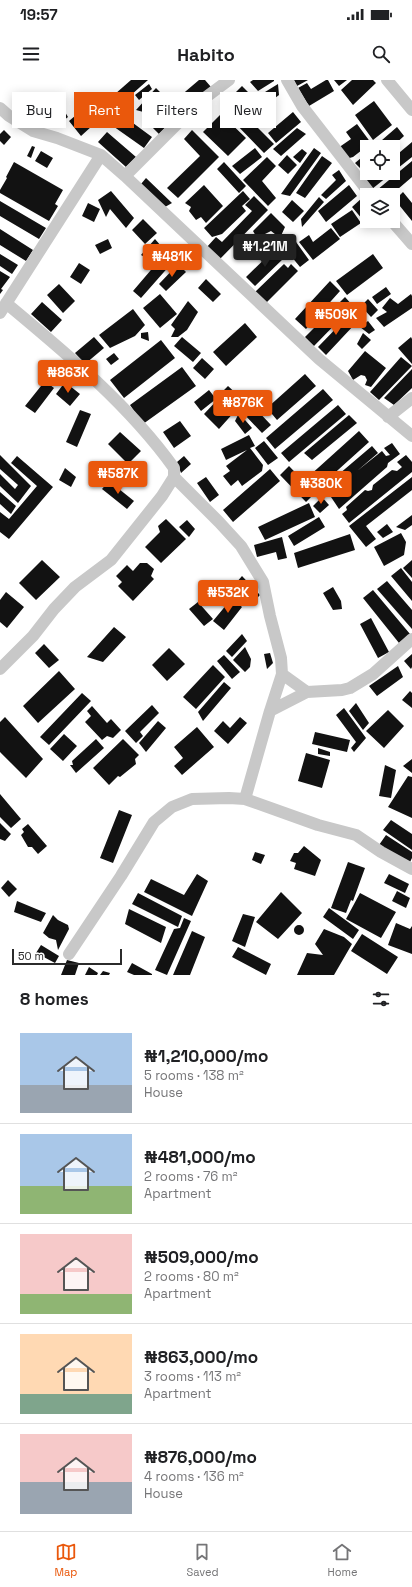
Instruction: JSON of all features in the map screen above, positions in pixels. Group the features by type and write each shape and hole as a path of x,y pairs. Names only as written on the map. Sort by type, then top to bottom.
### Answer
{"street":[{"path":"125,176 198,103 229,80"},
{"path":"287,80 302,106 366,188"},
{"path":"387,80 412,110"},
{"path":"0,108 9,116 33,130 101,155 319,359 412,436"},
{"path":"0,669 33,636 54,609 75,588 111,560 162,496 174,477 174,468 168,460 153,441 117,403 61,348 3,308 101,155"},
{"path":"398,228 412,244"},
{"path":"388,416 412,398"},
{"path":"174,477 241,546 263,582 281,658 282,674 245,799"},
{"path":"270,711 307,692 342,690 350,688 373,674 412,639"},
{"path":"282,674 307,692"},
{"path":"69,954 121,876 154,822 172,807 192,799 245,799 318,825 356,835 381,852 412,869"}],"building":[{"path":"131,80 148,80 134,92 117,92"},
{"path":"199,80 205,80 211,87 205,92 185,92"},
{"path":"253,80 274,81 258,91 250,82"},
{"path":"294,80 308,80 297,86"},
{"path":"328,80 334,91 309,106 298,88 307,83 311,89"},
{"path":"334,80 347,80 339,86"},
{"path":"352,80 373,80 376,83 353,105 341,90"},
{"path":"149,84 152,89 148,92 142,92 142,97 139,100 135,95"},
{"path":"278,84 279,95 276,97 276,92 265,92"},
{"path":"242,86 248,92 236,92"},
{"path":"156,88 160,92 152,92"},
{"path":"374,101 392,125 373,140 355,115"},
{"path":"142,103 142,112 136,110"},
{"path":"293,112 301,122 276,143 268,133 276,128 276,126"},
{"path":"220,115 220,128 236,128 246,138 228,156 203,132 207,128 212,128 212,123"},
{"path":"74,117 74,127 69,121"},
{"path":"134,124 152,137 144,148 116,128 134,128"},
{"path":"357,124 369,140 360,140 360,152 353,157 346,159 338,148 351,139 346,132"},
{"path":"397,127 404,136 400,140 382,140"},
{"path":"75,128 90,128 81,136"},
{"path":"153,128 165,128 159,134"},
{"path":"240,128 258,128 274,144 264,153"},
{"path":"297,128 306,134 281,156 273,149"},
{"path":"4,130 11,137 4,145 0,141 0,134"},
{"path":"192,130 219,157 178,198 167,188 200,156 184,139"},
{"path":"107,132 136,157 126,167 98,142"},
{"path":"412,142 412,157 400,166 400,152"},
{"path":"32,146 35,147 31,158 27,156"},
{"path":"255,148 262,157 240,174 232,166"},
{"path":"314,148 321,153 290,196 281,194"},
{"path":"302,149 307,153 300,163 293,157"},
{"path":"41,151 53,158 47,168 35,161"},
{"path":"287,155 297,165 288,174 278,165"},
{"path":"322,156 332,163 305,198 296,193"},
{"path":"267,157 276,166 262,181 276,198 268,206 243,180"},
{"path":"360,159 360,168 355,163"},
{"path":"412,161 412,177 399,188 379,188 389,180 400,180 400,171"},
{"path":"14,162 63,190 55,204 58,206 49,221 0,193 0,190"},
{"path":"224,162 246,186 239,193 217,169"},
{"path":"339,170 346,181 326,199 321,195 336,180 332,175"},
{"path":"146,178 172,203 165,207 141,184"},
{"path":"383,180 373,188 371,188 365,181"},
{"path":"204,185 223,206 206,223 201,217 196,220 189,211 191,207 185,203"},
{"path":"349,185 357,196 326,222 318,211"},
{"path":"111,191 134,218 126,228 110,209 106,217 98,200"},
{"path":"243,191 250,199 242,206 246,211 222,234 212,237 204,228"},
{"path":"403,192 412,203 412,221 400,206 400,195"},
{"path":"254,196 268,210 219,260 206,248 216,237 222,242 252,211 245,205"},
{"path":"319,197 324,202 302,227 301,219"},
{"path":"292,200 304,211 293,222 282,212"},
{"path":"360,200 360,216 352,207"},
{"path":"0,201 46,228 39,239 0,216"},
{"path":"88,203 100,209 94,222 82,216"},
{"path":"352,210 360,222 360,224 340,237 331,224"},
{"path":"271,213 285,227 280,238 271,231 257,238 253,231"},
{"path":"143,219 157,233 145,244 132,230"},
{"path":"331,228 340,239 313,260 299,242 309,235 313,242"},
{"path":"0,229 33,250 26,261 0,245"},
{"path":"291,235 309,260 300,267 282,245"},
{"path":"108,239 112,248 100,254 95,245"},
{"path":"155,239 161,246 150,260 141,255"},
{"path":"275,249 284,258 255,286 246,277"},
{"path":"0,254 18,265 12,274 0,266"},
{"path":"373,254 383,268 347,295 336,281"},
{"path":"162,257 171,264 141,298 133,291"},
{"path":"79,263 90,270 81,284 70,277"},
{"path":"178,264 186,272 166,291 159,284"},
{"path":"284,264 288,268 291,264 298,271 266,303 255,292"},
{"path":"0,271 10,277 1,289 3,290 0,294"},
{"path":"206,279 221,294 213,302 198,288"},
{"path":"330,281 340,291 306,329 295,319"},
{"path":"59,284 75,301 63,313 47,295"},
{"path":"386,287 391,294 377,304 372,297"},
{"path":"160,294 177,314 160,328 143,308"},
{"path":"411,294 412,308 384,327 376,318 387,312 382,308 390,298 398,304"},
{"path":"345,297 353,306 314,346 305,337"},
{"path":"368,299 378,310 371,317 361,306"},
{"path":"188,301 198,312 187,330 178,337 171,337 175,329 171,325"},
{"path":"42,302 62,320 51,332 31,314"},
{"path":"133,309 145,325 135,336 110,348 99,335"},
{"path":"347,317 355,324 326,355 318,347"},
{"path":"368,321 375,330 369,334 360,327"},
{"path":"245,323 257,337 226,366 213,352"},
{"path":"148,332 149,341 141,338 141,333"},
{"path":"363,333 371,340 362,349 357,344"},
{"path":"94,337 104,348 85,364 75,353"},
{"path":"182,337 201,353 193,362 174,346"},
{"path":"411,337 412,339 412,364 398,348"},
{"path":"161,340 175,358 124,398 110,380"},
{"path":"365,351 386,368 371,387 365,385 367,380 365,376 361,375 353,380 348,371"},
{"path":"114,353 119,359 111,365 106,359"},
{"path":"401,357 412,366 379,400 370,392"},
{"path":"202,358 214,369 205,379 193,368"},
{"path":"182,367 196,386 143,424 130,405"},
{"path":"412,369 412,388 394,405 384,398"},
{"path":"305,374 316,386 277,420 267,408"},
{"path":"45,381 54,388 35,413 25,406"},
{"path":"65,382 80,394 70,406 56,394"},
{"path":"228,386 241,398 239,408 222,392"},
{"path":"323,389 333,400 275,449 266,438"},
{"path":"209,390 216,399 201,411 194,402"},
{"path":"221,396 236,410 219,429 204,414"},
{"path":"252,405 271,425 262,433 243,413"},
{"path":"338,405 346,414 289,462 281,453"},
{"path":"80,410 91,414 77,447 66,442"},
{"path":"239,413 252,428 245,434 235,421"},
{"path":"349,415 357,423 312,460 304,453"},
{"path":"180,421 191,436 174,448 163,432"},
{"path":"359,431 369,442 318,488 308,477"},
{"path":"120,432 141,451 128,464 108,444"},
{"path":"249,435 255,446 250,448 263,465 262,471 242,486 238,480 231,486 223,476 230,471 226,466 247,450 226,460 221,449"},
{"path":"264,441 278,458 268,465 255,448"},
{"path":"392,443 400,454 388,463 387,467 339,509 329,494 337,487 332,480 372,446 378,453 357,471 382,451 386,456 390,455 384,448"},
{"path":"0,455 31,486 18,503 0,486 0,474 15,489 18,485 0,469"},
{"path":"406,455 412,462 412,472 349,523 342,514 347,510 346,507 365,490 372,490 373,485 392,470 397,471 402,467 397,462"},
{"path":"17,456 53,487 9,539 0,532 0,512 9,519 37,486 11,463"},
{"path":"184,456 191,464 181,473 177,462"},
{"path":"289,466 315,493 306,502 280,475"},
{"path":"65,468 76,477 71,487 59,480"},
{"path":"270,469 280,481 233,522 223,510"},
{"path":"206,477 219,495 210,502 197,483"},
{"path":"412,477 412,490 366,526 376,539 366,547 349,526"},
{"path":"109,481 134,501 127,509 102,489"},
{"path":"0,492 16,506 11,514 0,504"},
{"path":"322,497 329,505 320,513 313,506"},
{"path":"309,503 315,517 265,540 258,527"},
{"path":"412,515 412,525 405,530 396,527"},
{"path":"319,517 325,527 294,546 288,536"},
{"path":"166,519 186,539 161,563 145,547 160,532 158,526"},
{"path":"187,520 195,529 189,537 179,527"},
{"path":"387,524 393,532 383,538 377,532"},
{"path":"401,533 406,542 404,555 384,566 374,547"},
{"path":"350,534 355,550 298,568 294,553"},
{"path":"282,537 287,558 278,560 276,552 257,557 254,545"},
{"path":"42,560 60,577 36,600 19,583"},
{"path":"412,560 412,578 403,568"},
{"path":"140,563 147,563 154,569 151,576 154,579 133,601 118,586 122,582 116,576 127,565 133,571"},
{"path":"401,568 412,582 412,601 391,576"},
{"path":"242,576 260,595 254,601 236,583"},
{"path":"387,581 412,610 412,629 377,589"},
{"path":"333,587 341,601 342,609 333,610 323,593"},
{"path":"373,590 410,634 399,643 363,598"},
{"path":"6,592 24,607 7,628 0,622 0,600"},
{"path":"232,598 242,607 224,630 213,621"},
{"path":"198,602 213,619 204,626 189,609"},
{"path":"371,618 389,652 378,658 360,624"},
{"path":"114,627 126,637 103,662 87,657"},
{"path":"242,634 247,641 232,657 226,651"},
{"path":"44,644 59,660 49,668 35,653"},
{"path":"245,647 251,659 250,667 245,672 233,660"},
{"path":"169,648 185,664 167,681 152,665"},
{"path":"270,653 273,663 267,669 264,654"},
{"path":"412,654 412,667 411,669 404,661"},
{"path":"224,655 240,672 232,679 217,661"},
{"path":"213,665 225,677 196,709 183,697"},
{"path":"398,666 403,677 377,696 369,686"},
{"path":"59,671 75,689 38,723 23,706"},
{"path":"224,682 231,688 203,721 198,712"},
{"path":"410,691 412,693 412,708 402,700"},
{"path":"82,693 91,701 49,745 40,737"},
{"path":"356,703 369,723 363,730 349,711"},
{"path":"152,705 159,713 140,732 143,736 136,743 125,731"},
{"path":"92,706 107,723 111,719 121,730 113,738 107,736 102,740 85,722 91,716 87,711"},
{"path":"344,708 366,738 354,752 351,748 356,742 336,715"},
{"path":"388,710 404,726 384,748 366,731"},
{"path":"5,717 43,759 26,778 0,752 0,722"},
{"path":"240,717 247,723 228,744 214,731 223,721 230,728"},
{"path":"158,721 166,728 146,752 139,743"},
{"path":"197,727 214,747 182,775 174,766 183,758 174,747"},
{"path":"315,732 350,740 347,752 312,744"},
{"path":"64,734 77,746 63,761 50,749"},
{"path":"96,739 104,748 76,773 70,765 73,765 72,761"},
{"path":"123,739 139,755 135,759 136,764 120,777 118,776 109,785 93,768"},
{"path":"318,748 330,752 330,756 318,754"},
{"path":"306,753 330,760 322,788 298,781"},
{"path":"412,759 412,773 403,766"},
{"path":"385,765 396,770 391,798 379,796"},
{"path":"408,776 412,777 412,818 388,807"},
{"path":"0,794 21,819 11,828 0,817"},
{"path":"119,810 132,815 113,863 100,858"},
{"path":"391,820 412,834 412,850 383,830"},
{"path":"0,823 11,834 5,841 0,839"},
{"path":"28,824 47,846 38,854 32,847 28,847 21,835 24,832 22,829"},
{"path":"386,835 412,852 412,858 409,864 379,845"},
{"path":"304,846 321,860 315,876 294,869 296,863 290,861 294,853 298,853"},
{"path":"255,852 265,855 261,864 252,860"},
{"path":"348,862 365,868 353,901 351,900 346,913 331,908"},
{"path":"197,874 208,881 192,916 144,892 151,879 184,895"},
{"path":"389,874 409,884 405,893 384,883"},
{"path":"8,880 17,889 9,897 1,888"},
{"path":"397,891 410,898 406,908 392,901"},
{"path":"281,892 302,913 278,939 256,922"},
{"path":"138,893 182,916 178,927 132,904"},
{"path":"360,893 396,912 381,938 346,919"},
{"path":"17,901 46,913 41,922 14,912"},
{"path":"329,908 359,930 353,939 323,917"},
{"path":"129,909 166,927 161,943 125,924"},
{"path":"243,914 255,917 245,947 232,941"},
{"path":"53,915 58,920 68,925 69,929 58,950 56,940 49,938 43,933"},
{"path":"184,918 191,921 167,975 155,970 174,929 180,928"},
{"path":"396,923 410,929 412,926 412,954 388,945"},
{"path":"297,925 301,925 304,930 301,935 297,935 294,932 294,928"},
{"path":"324,929 344,937 352,944 334,975 297,975 307,953 323,955 315,944"},
{"path":"192,931 205,937 190,975 173,975"},
{"path":"362,934 398,957 387,974 351,951"},
{"path":"41,945 59,956 55,963 36,953"},
{"path":"238,947 271,964 266,975 232,957"},
{"path":"67,960 79,963 75,975 61,975"},
{"path":"132,963 152,975 134,975 127,972"},
{"path":"89,967 98,973 97,975 85,975"},
{"path":"103,971 110,973 109,975 100,975"}]}
